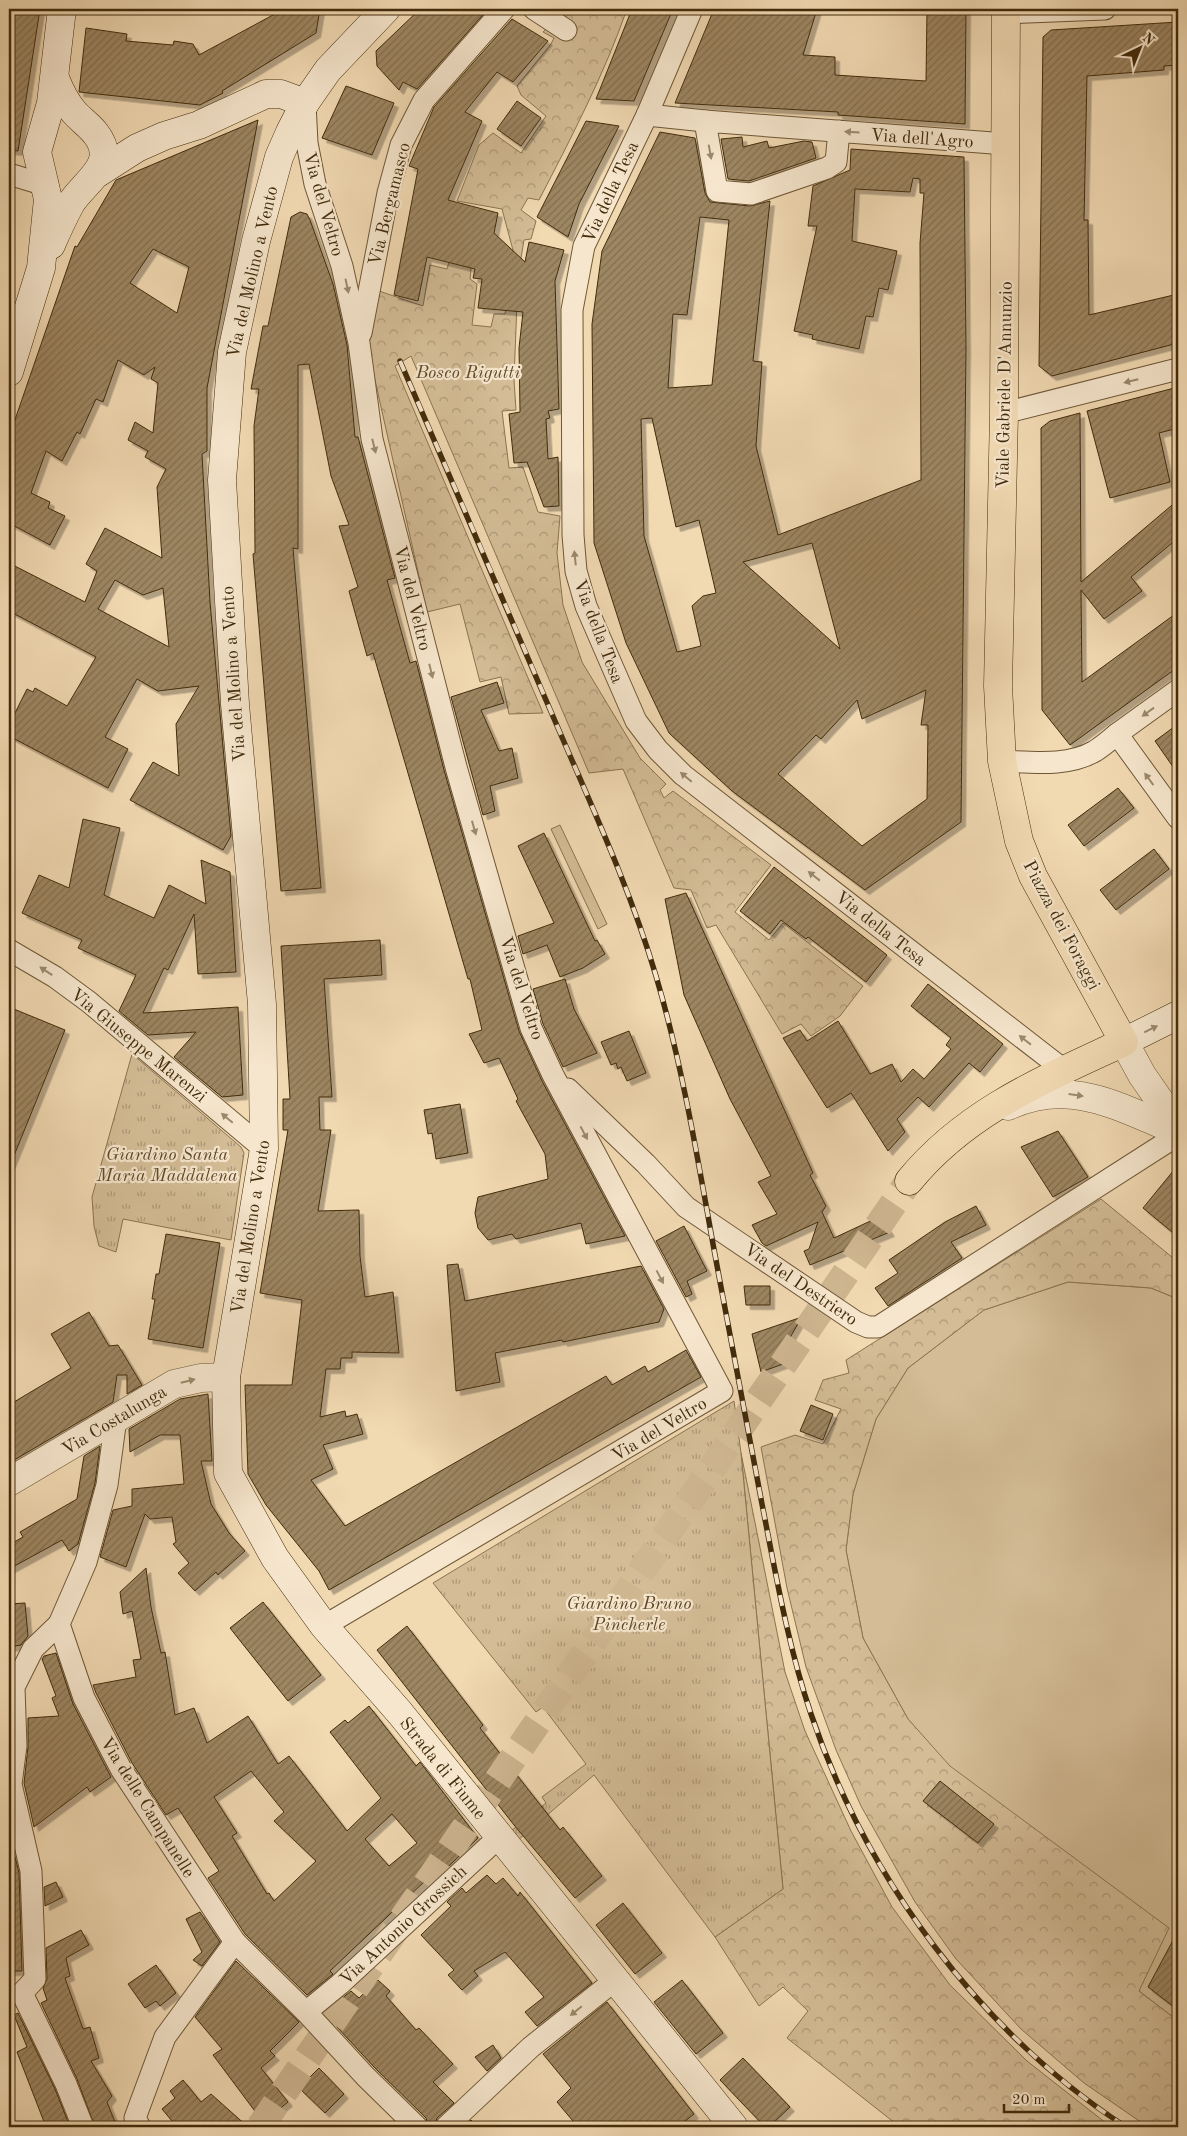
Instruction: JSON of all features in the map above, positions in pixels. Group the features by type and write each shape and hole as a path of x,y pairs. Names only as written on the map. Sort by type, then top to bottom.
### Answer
{"main road":[{"path":"41,268 48,199 37,152 51,103 62,9"},
{"name":"Via del Molino a Vento","path":"226,1377 264,1149 262,1004 235,704 222,480 232,352 256,241 279,157 305,103 339,56 386,9"},
{"name":"Viale Gabriele D'Annunzio","path":"1002,761 998,686 1004,413 1006,11"},
{"path":"44,178 60,186 71,187 94,177 104,153 102,143 92,129 74,112 62,96 55,78"},
{"path":"9,372 41,268 72,201 94,177 119,157 164,136 199,125 266,94 281,94 305,103"},
{"path":"40,141 46,132 60,123 77,121 113,138 133,139 164,136"},
{"name":"Piazza dei Foraggi","path":"1002,761 1019,841 1033,876 1124,1042"},
{"path":"909,1181 939,1146 964,1127 1026,1089 1178,1015"},
{"path":"1124,1042 1142,1075 1178,1127"},
{"path":"964,1127 1011,1104 1042,1096 1072,1093 1100,1100 1178,1131"},
{"name":"Via Costalunga","path":"9,1482 174,1384 201,1378 226,1377"},
{"name":"Strada di Fiume","path":"226,1377 228,1473 275,1558 324,1626 400,1714 734,2127"}],"street":[{"name":"Via Bergamasco","path":"359,343 388,193 401,145 424,100 504,9"},
{"path":"534,9 566,30"},
{"name":"Via della Tesa","path":"692,9 646,115 584,246 572,310 573,535 576,571 586,606 636,721 658,750 683,775 1064,1070"},
{"path":"1006,11 1105,9"},
{"name":"Via del Veltro","path":"305,103 307,144 315,184 342,266 359,343 372,439 456,767 531,1028 553,1075 722,1391 324,1626"},
{"name":"Via dell'Agro","path":"646,115 1006,144"},
{"path":"705,121 717,191 734,194 751,194 766,191 827,168 836,162 839,131"},
{"path":"9,174 44,178"},
{"path":"1004,413 1178,369"},
{"path":"1002,761 1045,762 1076,759 1094,751 1178,690"},
{"path":"1117,734 1178,818"},
{"name":"Via Giuseppe Marenzi","path":"12,953 89,1002 264,1149"},
{"name":"Via del Destriero","path":"553,1075 646,1164 686,1207 856,1322 868,1327 878,1327 1178,1135"},
{"path":"83,2127 66,2084 22,1992 35,1979 31,1872 11,1784 16,1746 14,1687 33,1649 59,1624 89,1552 107,1485 116,1418"},
{"name":"Via delle Campanelle","path":"59,1624 84,1698 121,1769 235,1942 306,2012 417,2127"},
{"name":"Via Antonio Grossich","path":"306,2012 340,1984 499,1837"},
{"path":"140,2127 135,2118 165,2037 235,1942"},
{"path":"446,2127 531,2047 614,1981"}],"green space":[{"name":"Bosco Rigutti","path":"565,9 627,9 618,34 575,130 539,200 528,198 521,210 536,221 531,239 524,240 518,276 514,380 516,410 502,411 509,468 523,467 538,512 560,516 557,553 563,605 582,662 640,758 666,784 660,790 664,798 673,791 771,865 735,912 769,940 783,923 863,986 840,1016 811,1036 801,1024 782,1034 716,925 707,928 691,890 674,888 623,769 589,773 411,356 395,366 543,713 509,714 501,677 480,682 460,604 427,612 366,340 379,291 423,306 430,265 447,269 453,248 473,251 470,279 477,284 472,325 491,327 494,314 505,314 514,254 502,209 457,201 479,145 493,133 521,153 546,116 521,95 517,86 551,44 554,38 543,32"},
{"path":"560,825 607,924 598,929 551,829"},
{"name":"Giardino Santa Maria Maddalena","path":"132,1054 241,1147 244,1153 231,1240 123,1219 116,1252 99,1246 94,1226 92,1197"},
{"path":"1101,1199 1178,1262 1178,1299 1151,1288 1068,1282 984,1310 908,1368 876,1419 853,1494 846,1550 863,1638 908,1719 950,1766 1169,1928 1139,1991 1178,2021 1178,2127 1148,2127 1084,2083 1021,2029 956,1959 915,1902 861,1806 836,1750 806,1667 787,1588 761,1447 795,1435 823,1444 841,1409 815,1400 823,1380 849,1373 846,1360"},
{"path":"1068,1282 1151,1288 1178,1299 1178,2021 1139,1991 908,1719 863,1638 846,1550 853,1494 876,1419 908,1368 984,1310"},
{"name":"Giardino Bruno Pincherle","path":"734,1401 741,1453 783,1889 715,1937 594,1775 518,1840 511,1831 546,1803 542,1797 586,1764 543,1707 536,1712 433,1583"},
{"path":"741,1453 785,1672 805,1731 851,1831 892,1907 950,1985 1027,2061 1111,2127 900,2127 787,2038 808,2011 783,1987 759,2006 715,1937 783,1889"}],"building":[{"path":"9,9 40,9 18,151 9,150"},
{"path":"284,9 320,9 316,33 222,91 223,93 200,105 79,92 86,28 127,34 126,41 173,45 174,41 193,44 199,55"},
{"path":"420,9 488,9 417,89 403,82 399,90 377,66 376,51"},
{"path":"632,9 673,9 634,101 596,99"},
{"path":"714,9 817,9 803,55 835,57 835,75 926,81 927,9 966,9 965,124 838,115 838,112 675,103"},
{"path":"512,19 548,41 513,82 497,72 465,112 482,121 448,200 498,213 494,233 525,262 529,242 564,250 555,281 559,409 548,411 550,418 546,419 548,459 558,457 559,506 544,507 527,462 514,463 509,414 520,412 519,348 523,312 478,308 482,279 473,278 475,269 427,257 418,301 394,295 418,169 409,166 434,107"},
{"path":"1178,22 1178,65 1164,66 1164,70 1087,76 1084,220 1088,220 1089,315 1178,294 1178,343 1052,376 1039,366 1043,37 1051,30"},
{"path":"346,86 394,103 372,155 322,138"},
{"path":"517,101 541,118 521,146 497,129"},
{"path":"258,120 207,388 207,451 202,454 210,602 231,836 223,850 130,800 153,762 179,776 176,724 199,686 158,691 137,679 105,737 128,749 108,788 9,736 9,713 14,715 27,689 33,692 35,688 67,706 96,657 9,611 9,563 85,602 97,571 86,564 105,528 162,558 157,487 166,469 145,457 148,451 128,440 135,422 153,433 158,383 151,379 155,367 144,375 118,360 103,402 96,399 80,434 77,432 62,461 46,451 31,493 50,502 48,508 65,516 50,545 9,523 9,437 75,246 77,247 116,180","holes":["153,249 189,267 177,313 130,283","115,580 143,595 163,588 169,647 98,609"]},
{"path":"586,121 619,126 579,204 568,237 537,217"},
{"path":"660,132 695,138 705,193 710,202 750,206 770,201 753,361 762,362 756,446 778,535 921,480 920,243 924,193 920,193 920,179 913,178 910,192 855,189 852,241 897,251 888,290 879,288 873,317 866,316 859,349 812,339 813,335 794,331 817,226 808,226 813,186 850,170 851,149 964,157 966,348 961,822 865,890 732,791 669,733 626,643 594,543 592,324 602,251","holes":["700,217 729,220 712,385 668,388 673,314 687,315","652,418 676,527 699,520 716,593 703,596 692,606 701,646 677,652 644,536 641,419","812,543 840,649 743,562","926,690 921,725 928,725 927,799 862,846 778,774 816,735 821,739 857,700 862,719"]},
{"path":"742,137 743,147 767,141 769,148 804,141 812,142 816,158 749,181 728,179 721,139"},
{"path":"300,212 307,214 310,220 333,284 347,345 355,437 358,437 395,578 387,580 410,663 416,661 444,770 519,1031 542,1081 625,1236 586,1244 581,1223 516,1239 512,1234 488,1240 478,1228 475,1213 478,1197 548,1179 545,1154 516,1101 518,1099 499,1058 484,1063 469,1034 482,1030 470,979 468,979 373,653 367,656 349,591 358,587 339,526 349,525 331,476 309,364 298,365 298,549 293,548 321,888 281,891 253,554 255,553 254,426 259,389 251,389 263,326 268,326 291,217"},
{"path":"1178,387 1178,428 1159,433 1170,482 1110,498 1087,411"},
{"path":"1080,413 1081,582 1178,500 1178,538 1131,577 1142,591 1104,619 1081,590 1082,682 1178,612 1178,667 1070,745 1042,710 1041,428 1050,421"},
{"path":"497,682 504,703 481,710 499,751 512,748 518,778 490,786 495,811 483,815 451,697"},
{"path":"1178,724 1178,774 1155,741"},
{"path":"1118,788 1134,808 1084,846 1068,825"},
{"path":"83,819 120,828 104,895 154,918 169,885 206,904 201,860 230,872 236,972 198,974 194,914 168,970 164,968 143,1013 238,1007 243,1095 222,1097 174,1057 196,1032 148,1035 119,1011 136,975 78,948 82,940 22,913 39,875 69,888"},
{"path":"544,833 595,941 597,940 605,954 583,968 560,977 547,945 523,954 518,936 554,923 518,846"},
{"path":"1154,849 1169,869 1116,910 1100,890"},
{"path":"774,867 887,955 866,982 808,937 806,939 781,920 770,934 740,911"},
{"path":"686,893 813,1173 810,1175 826,1206 822,1212 834,1238 879,1217 890,1232 810,1265 804,1251 809,1249 818,1222 766,1246 762,1243 752,1225 777,1214 758,1182 771,1176 730,1099 684,995 665,899"},
{"path":"380,940 382,975 324,979 332,1097 319,1097 320,1130 331,1130 318,1211 359,1210 360,1256 365,1297 393,1292 399,1353 352,1352 352,1358 341,1358 340,1369 326,1369 320,1417 345,1411 346,1417 357,1414 363,1434 323,1445 333,1469 311,1480 345,1526 606,1376 612,1385 645,1366 648,1372 686,1350 701,1377 329,1590 319,1571 266,1505 248,1474 245,1385 292,1385 302,1300 260,1293 288,1130 283,1130 283,1099 290,1099 281,946"},
{"path":"565,979 574,1009 597,1053 563,1067 543,1024 533,989"},
{"path":"928,984 1003,1044 980,1072 969,1063 929,1107 918,1097 897,1119 905,1132 888,1151 851,1093 827,1108 783,1038 800,1030 807,1041 838,1021 870,1074 892,1064 901,1082 913,1069 924,1079 951,1049 946,1045 951,1038 911,1006"},
{"path":"9,1007 65,1030 9,1168"},
{"path":"629,1031 646,1073 627,1081 621,1067 618,1069 616,1063 611,1065 601,1042"},
{"path":"460,1104 468,1153 436,1159 432,1133 428,1134 424,1110"},
{"path":"1058,1131 1088,1177 1053,1197 1021,1147"},
{"path":"1178,1165 1178,1237 1143,1208"},
{"path":"976,1206 986,1225 951,1242 962,1258 888,1306 875,1288 898,1273 889,1260 945,1222"},
{"path":"684,1226 707,1271 687,1281 692,1294 686,1297 656,1241"},
{"path":"166,1234 220,1243 203,1348 148,1339 155,1299 152,1299 156,1274 159,1274"},
{"path":"458,1264 465,1301 641,1266 664,1309 659,1322 563,1342 562,1340 495,1353 500,1382 456,1391 447,1265"},
{"path":"744,1286 770,1286 770,1305 746,1305"},
{"path":"89,1312 109,1346 118,1345 142,1385 127,1394 127,1375 117,1375 113,1402 9,1463 9,1405 71,1368 51,1334"},
{"path":"802,1317 788,1341 794,1360 761,1372 752,1334"},
{"path":"208,1394 212,1461 201,1461 211,1504 229,1533 245,1551 218,1575 216,1572 195,1591 178,1573 189,1563 173,1544 176,1542 172,1517 150,1519 145,1514 126,1567 100,1557 113,1510 132,1506 132,1489 184,1484 180,1435 160,1435 130,1452 129,1429 180,1399"},
{"path":"811,1405 833,1414 823,1440 800,1431"},
{"path":"100,1446 95,1483 78,1544 69,1551 62,1540 9,1569 9,1545 23,1537 20,1532 77,1499 84,1456"},
{"path":"146,1568 151,1607 161,1653 165,1652 175,1715 194,1708 207,1743 248,1716 278,1764 289,1756 347,1831 381,1798 330,1732 345,1720 348,1723 369,1706 416,1766 420,1762 478,1838 430,1884 426,1880 330,1971 333,1974 307,1995 245,1934 208,1878 219,1871 178,1808 166,1815 132,1763 96,1693 93,1685 136,1677 133,1660 141,1659 132,1611 123,1614 120,1592","holes":["251,1771 284,1812 274,1821 316,1861 274,1901 269,1893 267,1894 232,1836 237,1833 214,1797","392,1814 417,1843 389,1866 365,1839"]},
{"path":"263,1602 321,1675 288,1701 230,1628"},
{"path":"25,1603 28,1636 21,1645 9,1647 9,1604"},
{"path":"407,1626 483,1725 480,1728 560,1830 563,1827 602,1876 575,1898 514,1825 377,1650"},
{"path":"56,1653 73,1704 111,1777 90,1792 87,1787 34,1827 24,1783 28,1747 28,1718 59,1716 52,1698 56,1696 42,1659 44,1656"},
{"path":"940,1781 994,1824 978,1843 923,1801"},
{"path":"14,1853 19,1873 22,1971 9,1971 9,1958 11,1958 9,1854"},
{"path":"487,1875 496,1884 503,1878 518,1896 520,1892 592,1983 537,2026 525,2012 544,1997 505,1952 474,1971 478,1976 462,1990 448,1975 454,1970 421,1935 451,1906 447,1902 462,1888 466,1893"},
{"path":"56,1882 63,1897 45,1906 44,1887"},
{"path":"623,1903 662,1953 635,1974 596,1925"},
{"path":"200,1912 220,1942 202,1966 193,1960 202,1952 186,1919"},
{"path":"81,1930 89,1945 66,1958 70,1976 65,1978 83,2029 90,2027 99,2058 91,2061 112,2096 107,2102 117,2127 95,2127 77,2079 41,2003 47,2000 43,1988 47,1979 46,1948"},
{"path":"1178,1931 1178,2010 1148,1987"},
{"path":"236,1961 299,2022 270,2051 275,2056 261,2068 288,2102 263,2122 213,2055 222,2049 195,2017"},
{"path":"156,1965 176,1993 160,2006 156,2001 145,2008 128,1984"},
{"path":"378,1980 390,1991 386,1996 416,2030 419,2028 453,2064 433,2082 454,2103 437,2118 434,2127 429,2126 426,2118 374,2067 324,2013 351,1991 359,1998"},
{"path":"682,1980 723,2033 696,2054 654,2002"},
{"path":"607,2002 694,2114 678,2127 578,2127 557,2102 571,2088 543,2054"},
{"path":"18,2013 55,2089 70,2127 46,2127 17,2052 27,2047 14,2015"},
{"path":"493,2045 501,2058 487,2071 475,2057"},
{"path":"743,2058 790,2107 769,2127 765,2127 720,2080"},
{"path":"319,2068 344,2094 325,2113 299,2088"},
{"path":"183,2080 201,2102 211,2094 248,2127 177,2127 162,2109 175,2098 170,2091"},
{"path":"471,2120 478,2127 464,2127"}],"tunnel":[{"path":"260,2127 909,1181"}],"railway":[{"path":"400,361 609,847 646,943 674,1042 688,1110 783,1610 811,1714 834,1775 863,1835 897,1892 935,1947 977,1998 1023,2046 1073,2089 1126,2127"}]}
